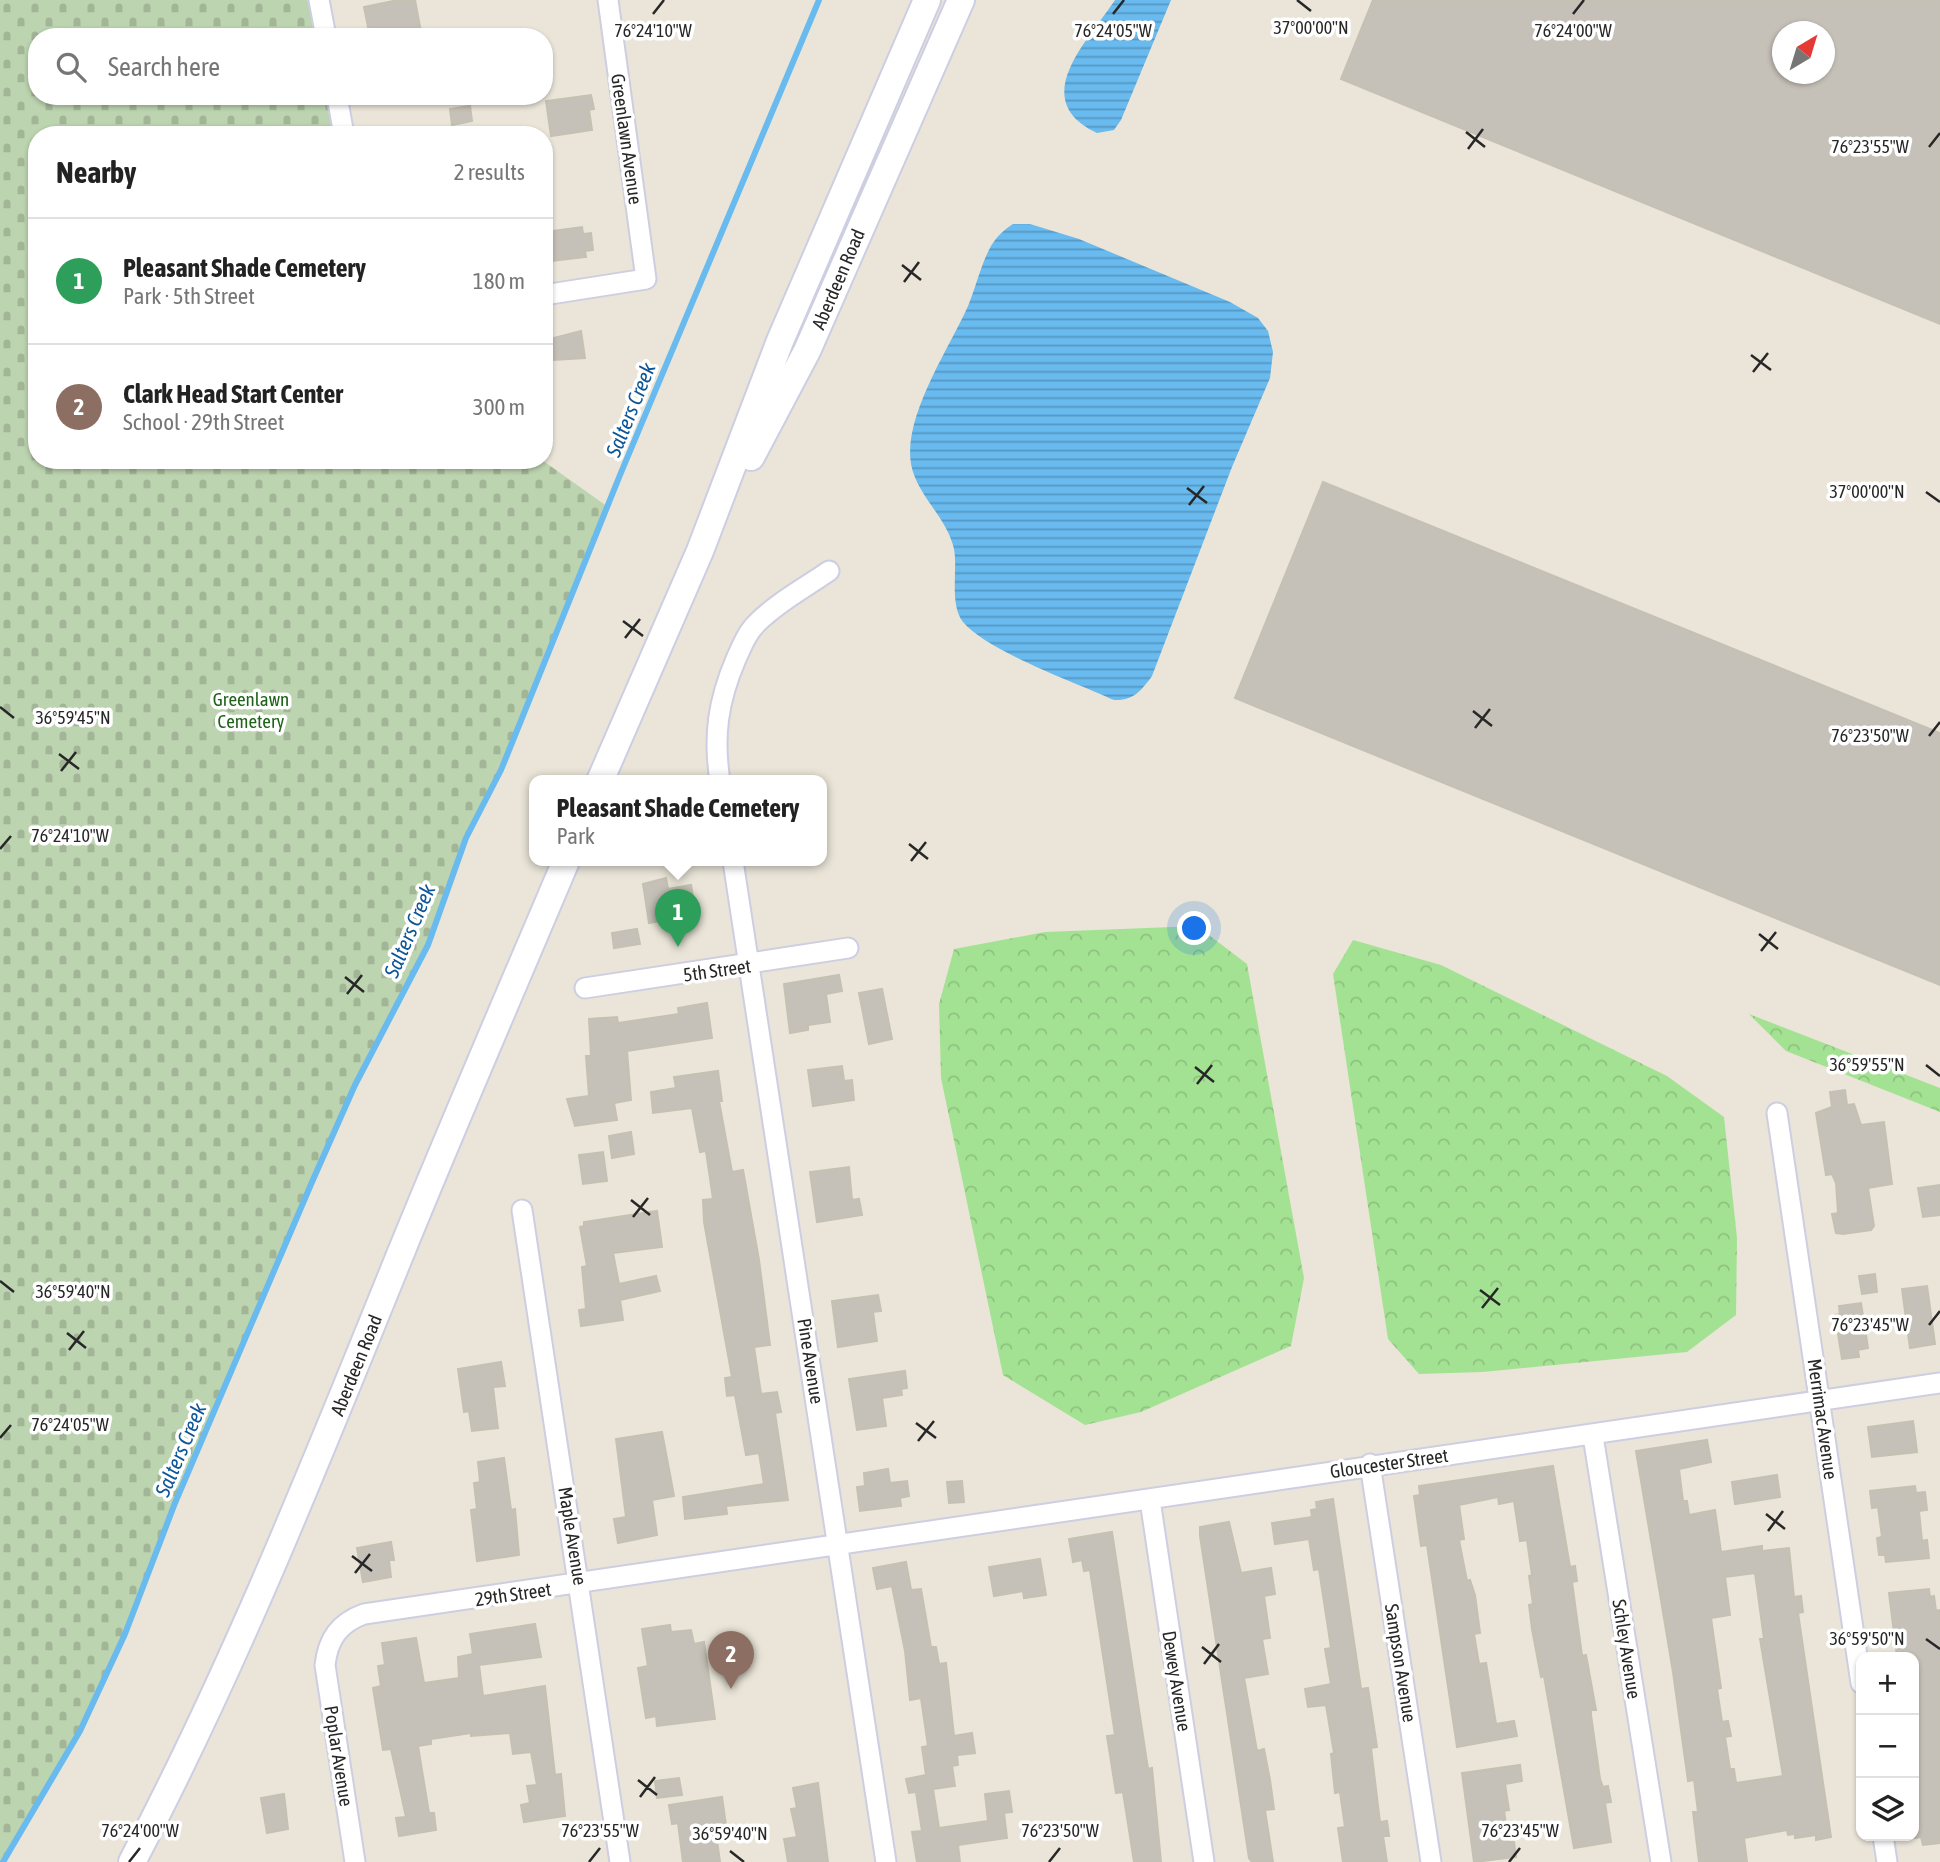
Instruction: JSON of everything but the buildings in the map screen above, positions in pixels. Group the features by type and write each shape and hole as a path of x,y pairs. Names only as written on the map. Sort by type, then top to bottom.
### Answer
{"main road":[{"name":"Aberdeen Road","path":"603,775 701,551 780,341 927,0"},
{"name":"Aberdeen Road","path":"701,551 807,351 961,0"},
{"name":"Aberdeen Road","path":"132,1862 177,1773 282,1546 426,1192 564,866"}],"street":[{"path":"319,0 324,28"},
{"name":"Greenlawn Avenue","path":"553,294 646,279 608,0"},
{"path":"339,105 342,126"},
{"path":"719,775 715,736 721,696 746,636 759,620 829,571"},
{"name":"Pine Avenue","path":"734,866 886,1862"},
{"name":"5th Street","path":"585,988 848,948"},
{"name":"Merrimac Avenue","path":"1777,1114 1856,1652"},
{"name":"Maple Avenue","path":"522,1210 620,1862"},
{"name":"Gloucester Street","path":"839,1546 1370,1464 1592,1436 1940,1383"},
{"name":"Schley Avenue","path":"1592,1436 1661,1862"},
{"name":"Sampson Avenue","path":"1370,1464 1431,1862"},
{"name":"Dewey Avenue","path":"1150,1500 1204,1862"},
{"name":"29th Street","path":"327,1650 341,1627 364,1614 839,1546"},
{"name":"Poplar Avenue","path":"327,1650 325,1665 355,1862"},
{"path":"1885,1841 1887,1862"}],"green space":[{"name":"Greenlawn Cemetery","path":"0,0 311,0 316,28 28,28 28,105 330,105 333,126 28,126 28,469 553,468 608,507 565,607 501,770 466,838 428,945 355,1085 312,1182 175,1503 125,1634 80,1731 3,1862 0,1862"},
{"path":"1197,926 1247,964 1304,1278 1291,1346 1141,1412 1085,1425 1003,1375 941,1078 939,1004 954,949 1045,932"},
{"path":"1353,940 1441,965 1667,1076 1724,1117 1737,1238 1736,1315 1687,1352 1483,1372 1419,1374 1388,1339 1333,974"},
{"path":"1749,1014 1940,1088 1940,1112 1786,1051"}],"water":[{"path":"1115,0 1171,0 1121,120 1114,130 1097,133 1077,120 1066,104 1065,87 1069,70 1079,52"},
{"path":"1013,224 1030,224 1079,239 1230,302 1258,318 1268,331 1273,352 1270,378 1232,467 1152,676 1140,690 1126,699 1114,700 1034,666 992,644 963,622 956,606 954,549 945,527 919,486 911,464 910,445 914,425 929,383 968,306 991,246 1001,233"}],"waterway":[{"name":"Salters Creek","path":"3,1862 80,1731 125,1634 175,1503 312,1182 355,1085 428,945 466,838 501,770 620,475 819,0"}],"place":[{"name":"Pleasant Shade Cemetery","path":"678,947"},
{"name":"Clark Head Start Center","path":"731,1689"}]}
